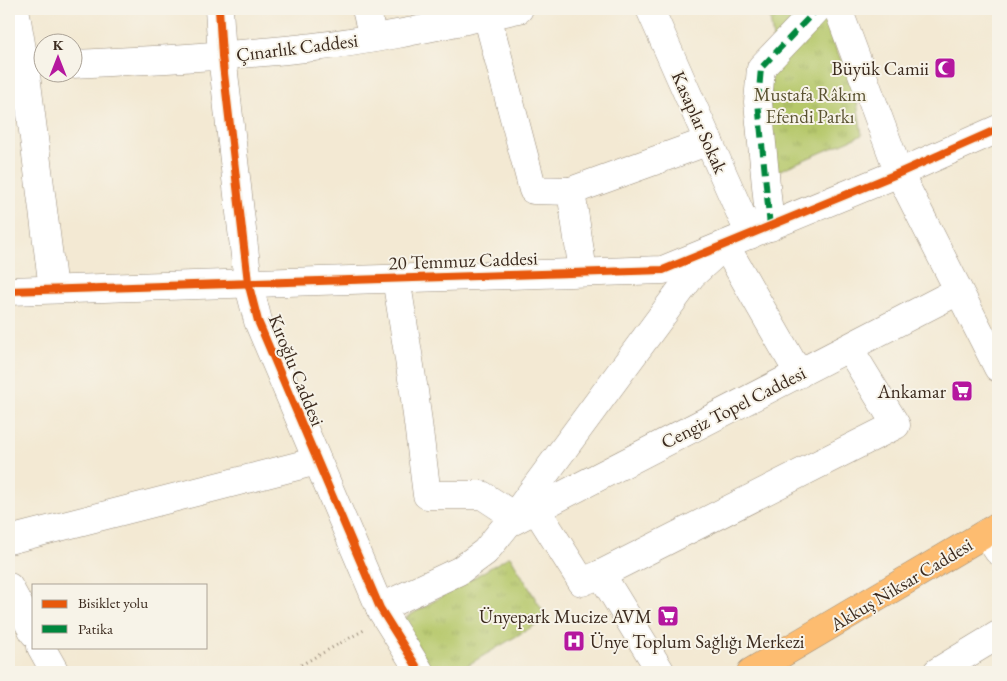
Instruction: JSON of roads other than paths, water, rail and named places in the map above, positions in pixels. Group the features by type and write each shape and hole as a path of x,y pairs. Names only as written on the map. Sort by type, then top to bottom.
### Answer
{"main road":[{"name":"Akkuş Niksar Caddesi","path":"751,672 994,537"}],"street":[{"path":"16,9 26,67 53,289"},
{"name":"Kıroğlu Caddesi","path":"219,9 222,56 248,282 258,321 383,614 420,672"},
{"path":"366,9 372,38"},
{"name":"Çınarlık Caddesi","path":"82,63 222,56 316,47 519,9"},
{"name":"Kasaplar Sokak","path":"650,9 709,141 760,231"},
{"path":"760,231 758,102 761,68 818,9"},
{"path":"827,9 845,57 896,174 998,368"},
{"path":"838,9 896,174"},
{"path":"487,15 533,190 571,191 709,141"},
{"name":"20 Temmuz Caddesi","path":"9,291 662,270 896,174 998,129"},
{"path":"571,191 584,272"},
{"path":"383,614 459,571 485,552 519,516 692,275 725,245 799,374"},
{"path":"396,278 414,391 427,495 482,495 519,516 582,582 896,426 848,348"},
{"name":"Cengiz Topel Caddesi","path":"519,516 958,291"},
{"path":"9,540 317,460"},
{"path":"601,574 661,672"},
{"path":"9,587 32,629"},
{"path":"938,672 998,635"},
{"path":"42,648 54,672"}],"place":[{"name":"Büyük Camii","path":"945,68"},
{"name":"Ankamar","path":"962,391"},
{"name":"Ünyepark Mucize AVM","path":"668,616"},
{"name":"Ünye Toplum Sağlığı Merkezi","path":"574,641"}],"park label":[{"name":"Mustafa Râkım Efendi Parkı","path":"810,105"}]}
